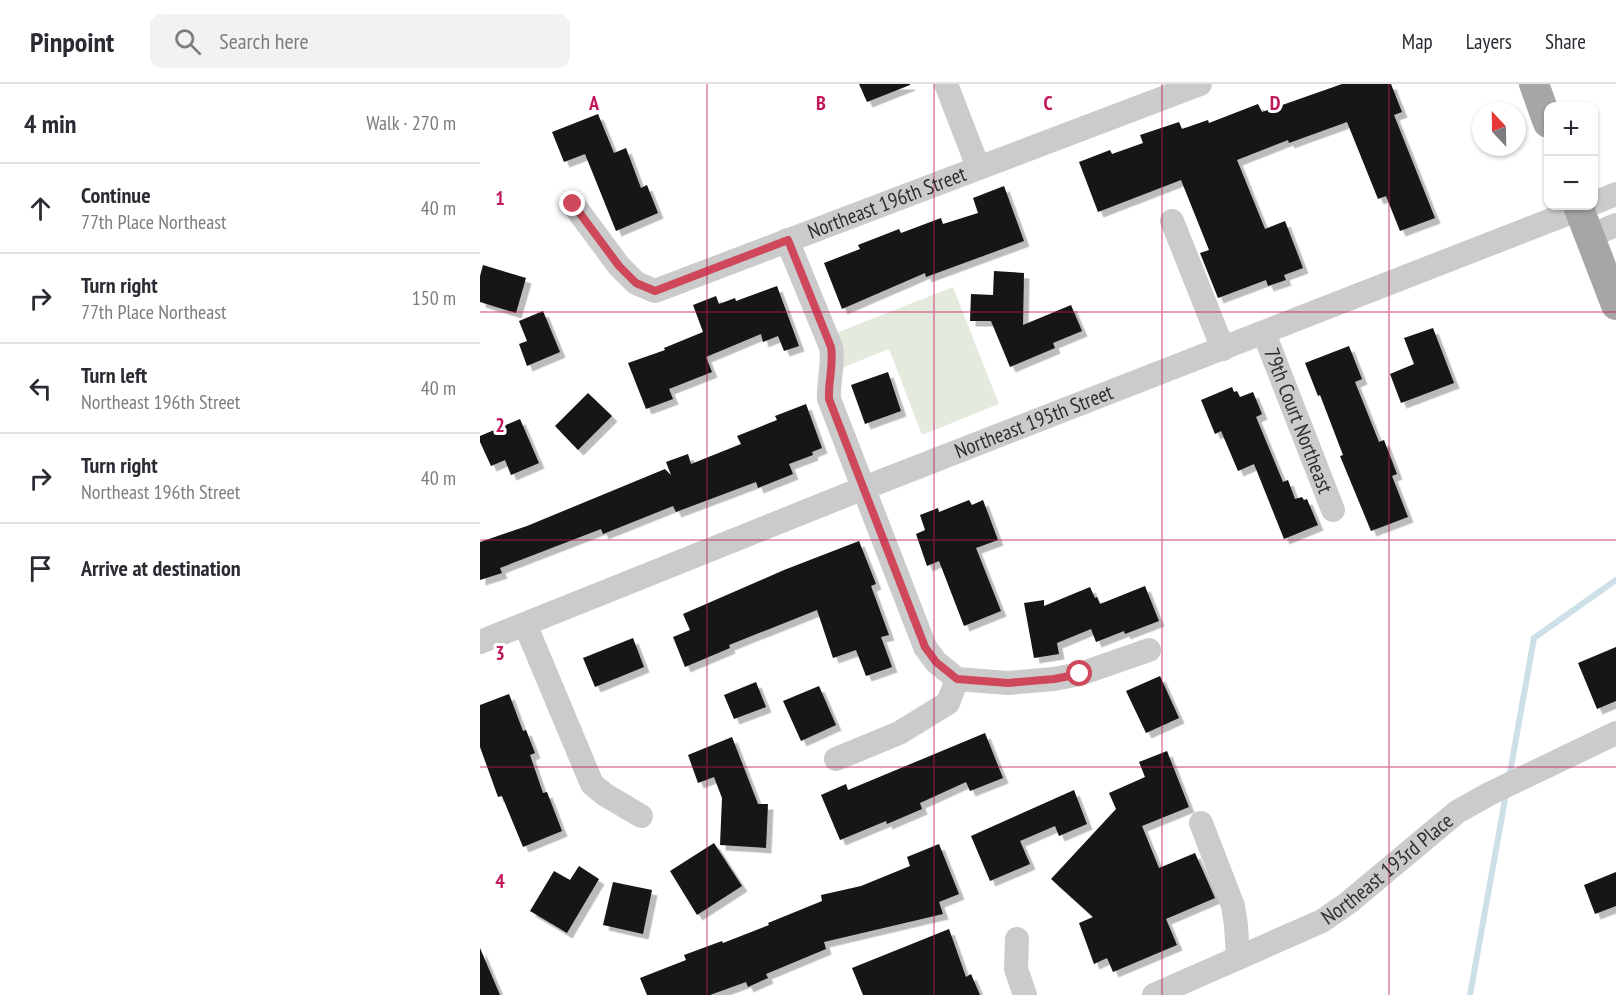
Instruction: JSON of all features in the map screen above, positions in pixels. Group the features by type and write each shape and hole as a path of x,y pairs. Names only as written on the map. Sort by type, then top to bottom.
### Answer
{"main road":[{"path":"1534,84 1544,112"},
{"path":"1591,214 1616,305"}],"street":[{"path":"946,84 978,167"},
{"name":"Northeast 196th Street","path":"573,204 630,278 655,291 1200,84"},
{"name":"Northeast 195th Street","path":"480,642 864,488 1264,333 1591,214 1616,194"},
{"path":"1172,221 1223,349"},
{"path":"788,240 831,347 833,361 828,384 829,399 925,647 936,662 957,679 1008,683 1080,674 1149,650"},
{"name":"79th Court Northeast","path":"1264,333 1333,510"},
{"path":"525,624 592,784 604,794 641,816"},
{"path":"836,759 899,733 948,703 957,679"},
{"name":"Northeast 193rd Place","path":"1154,995 1322,921 1348,903 1457,812 1489,794 1616,733"},
{"path":"1201,823 1233,906 1238,958"},
{"path":"1017,939 1016,969 1025,995"}],"shaded area":[{"path":"953,287 999,404 922,435 889,349 842,368 836,333"}],"building":[{"path":"859,84 910,84 910,85 867,102"},
{"path":"1342,84 1391,84 1402,112 1394,115 1435,218 1400,231 1386,196 1378,199 1347,122 1289,143 1288,140 1237,160 1265,229 1285,221 1303,268 1284,275 1286,280 1268,286 1266,280 1218,298 1200,253 1209,250 1181,180 1098,212 1079,162 1110,150 1112,154 1143,143 1140,135 1179,122 1182,129 1208,120 1209,123 1258,104 1262,112"},
{"path":"598,114 614,153 626,148 641,188 647,185 658,213 616,231 585,154 564,162 552,132"},
{"path":"1004,186 1024,241 926,277 925,273 842,309 824,263 860,249 858,245 899,229 901,233 941,218 943,224 978,213 973,198"},
{"path":"483,265 526,278 516,313 480,302 480,276"},
{"path":"994,271 1024,273 1023,325 1071,305 1082,331 1053,343 1055,348 1010,367 991,321 970,321 971,294 993,295"},
{"path":"777,286 799,346 784,351 778,336 763,342 761,334 706,357 712,372 669,389 673,399 646,409 628,363 665,350 664,348 703,332 693,305 716,296 719,304 735,298 736,301"},
{"path":"543,311 560,352 527,366 519,344 527,341 519,321"},
{"path":"1433,328 1454,383 1401,403 1390,374 1414,364 1404,338"},
{"path":"1349,346 1362,379 1355,382 1379,442 1384,440 1397,474 1392,476 1408,517 1371,531 1340,456 1343,455 1320,395 1318,396 1305,363"},
{"path":"888,372 901,411 865,424 851,385"},
{"path":"1232,387 1240,397 1253,392 1262,414 1256,417 1283,482 1288,480 1295,499 1302,497 1304,500 1307,499 1318,525 1284,539 1254,464 1238,471 1221,431 1215,434 1201,400"},
{"path":"588,393 612,416 578,450 555,426"},
{"path":"806,404 822,448 812,452 813,455 789,464 793,474 758,488 756,482 676,512 673,506 603,534 601,529 500,568 502,573 480,580 480,542 527,526 665,469 671,475 666,462 688,454 691,464 741,444 737,436 777,420 775,416"},
{"path":"520,419 539,463 511,475 505,460 491,466 480,442 480,436"},
{"path":"969,500 972,505 983,500 998,540 976,548 1001,611 964,626 939,561 927,566 916,534 925,530 920,515 938,508 939,512"},
{"path":"859,541 876,584 871,586 889,635 881,637 892,667 866,676 856,650 833,658 817,610 729,645 730,648 685,667 673,637 690,630 683,614 784,570"},
{"path":"1145,586 1159,621 1096,642 1091,629 1057,643 1059,654 1034,658 1024,603 1044,600 1044,606 1090,587 1100,604"},
{"path":"633,638 644,667 595,687 583,658"},
{"path":"1616,647 1616,701 1597,709 1578,663"},
{"path":"1160,676 1179,718 1146,733 1126,691"},
{"path":"756,682 766,707 734,719 724,695"},
{"path":"819,686 836,725 801,741 783,701"},
{"path":"509,694 523,731 526,730 535,753 530,755 543,793 547,792 562,831 523,847 502,796 498,797 480,747 480,705"},
{"path":"985,733 1003,778 970,791 966,782 920,803 922,809 840,840 821,795 846,784 848,790"},
{"path":"732,737 758,804 768,804 766,848 720,845 722,798 714,777 698,783 688,755"},
{"path":"1167,751 1189,807 1142,826 1159,868 1195,853 1215,898 1166,919 1177,945 1113,972 1107,958 1094,964 1079,923 1093,917 1051,879 1116,809 1109,793 1145,777 1139,762"},
{"path":"1074,790 1087,824 1059,836 1055,826 1020,841 1030,864 990,881 971,836"},
{"path":"714,843 742,886 697,915 670,871"},
{"path":"939,844 959,894 939,902 943,914 824,942 826,949 766,974 768,978 748,987 746,982 710,995 647,995 640,978 686,960 684,955 769,925 768,923 822,901 821,895 861,886 910,866 907,857"},
{"path":"579,866 599,879 567,933 530,911 554,871 570,880"},
{"path":"1616,872 1616,906 1595,914 1584,885"},
{"path":"613,882 652,890 643,934 603,925"},
{"path":"949,929 966,977 971,974 980,995 863,995 852,968"},
{"path":"480,948 500,995 480,995"}],"waterway":[{"path":"1509,778 1534,638 1616,580"},
{"path":"1470,995 1506,794"}],"route":[{"path":"573,204 619,266 636,283 655,291 788,240 831,347 833,361 828,384 829,399 925,647 936,662 957,679 1008,683 1080,674"}]}
